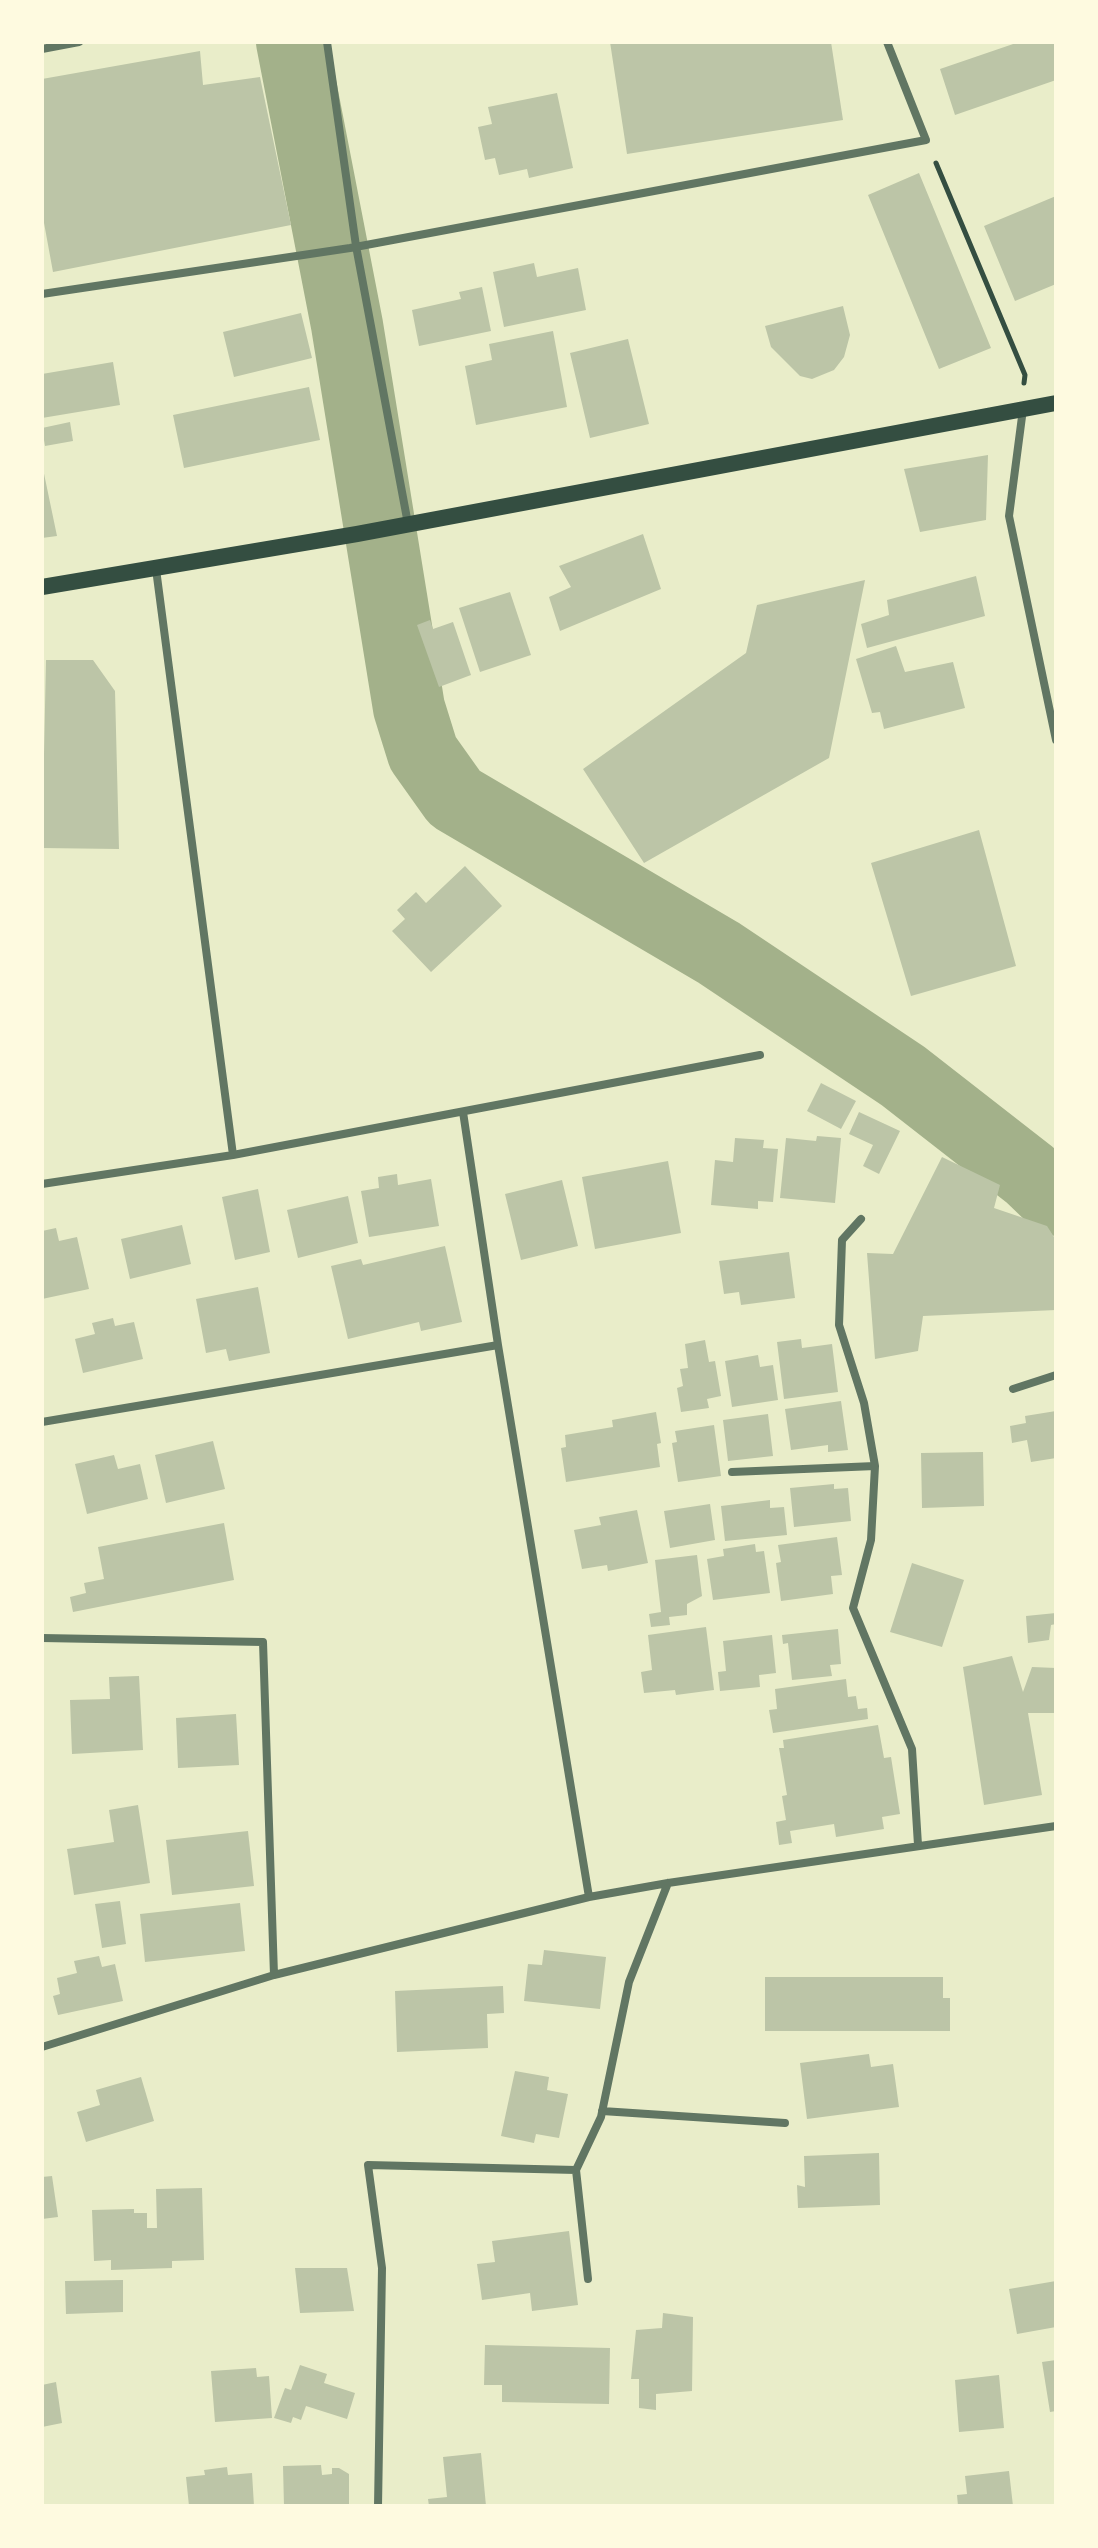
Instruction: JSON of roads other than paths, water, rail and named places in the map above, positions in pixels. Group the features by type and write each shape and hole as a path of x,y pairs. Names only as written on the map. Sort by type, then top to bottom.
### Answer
{"main road":[{"path":"42,587 357,534 1056,403"}],"street":[{"path":"42,49 79,42"},
{"path":"327,42 353,247 404,525"},
{"path":"42,294 353,247 926,140 887,42"},
{"path":"1023,408 1009,516 1056,740"},
{"path":"156,569 233,1155"},
{"path":"42,1184 233,1155 760,1055"},
{"path":"463,1112 589,1897"},
{"path":"861,1219 842,1240 839,1325 864,1403 875,1466 871,1540 853,1608 912,1749 918,1845"},
{"path":"42,1422 498,1345"},
{"path":"1013,1389 1056,1375"},
{"path":"732,1472 875,1466"},
{"path":"42,1638 263,1642 274,1975"},
{"path":"42,2047 274,1975 589,1897 1056,1826"},
{"path":"588,2279 576,2170 602,2111 629,1982 668,1883"},
{"path":"602,2111 785,2123"},
{"path":"378,2506 382,2268 368,2165 576,2170"}],"waterway":[{"path":"292,42 347,325 409,708 423,753 455,798 719,953 903,1076 1030,1175 1056,1200"}]}
